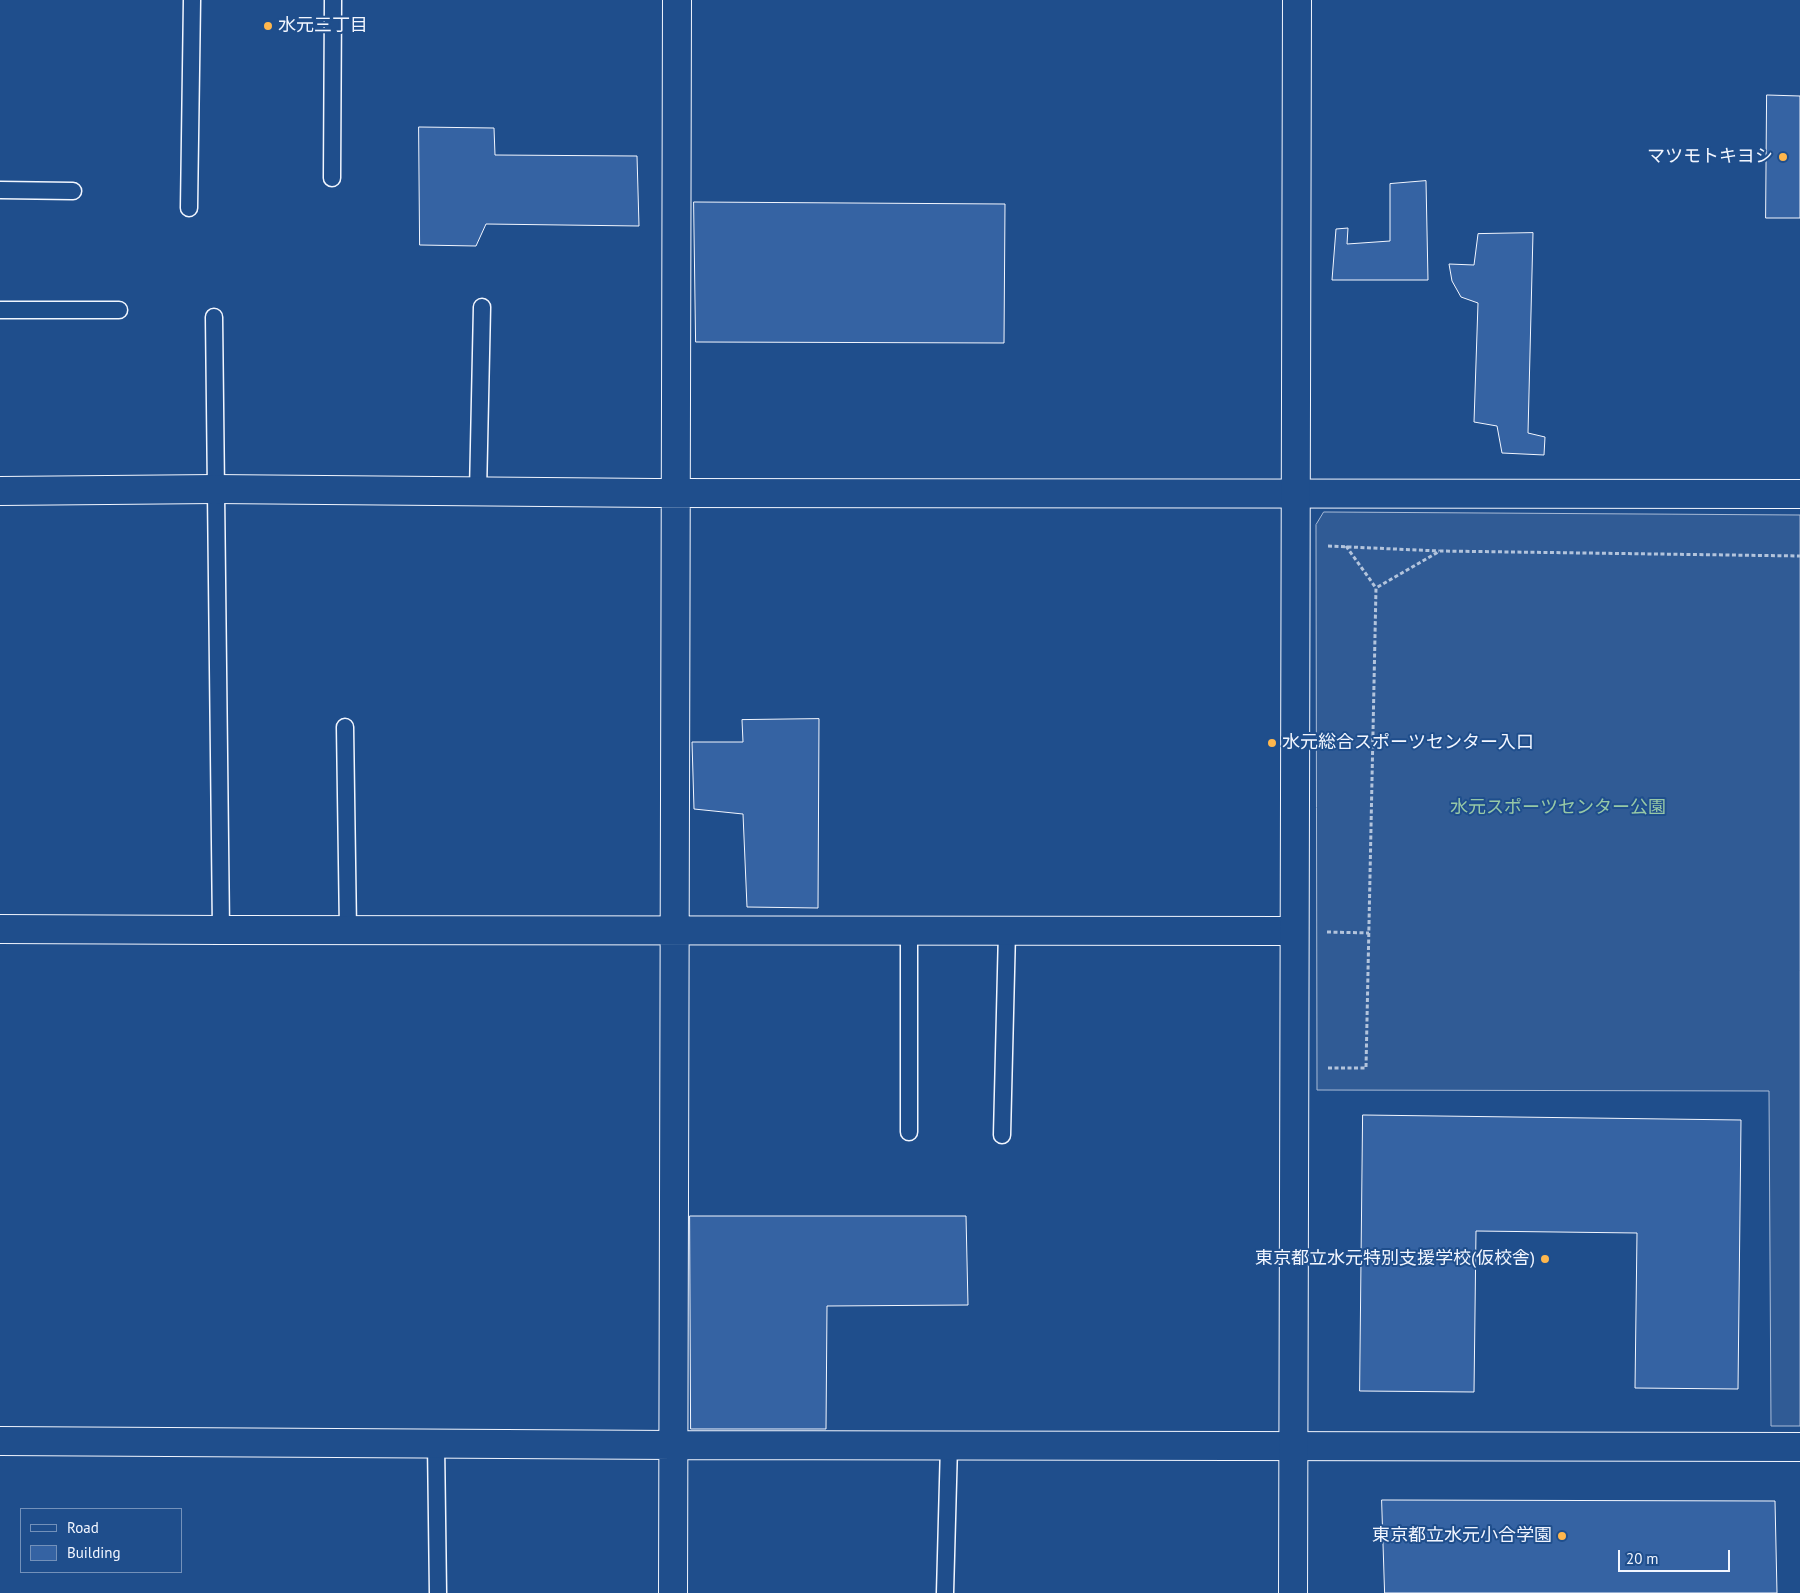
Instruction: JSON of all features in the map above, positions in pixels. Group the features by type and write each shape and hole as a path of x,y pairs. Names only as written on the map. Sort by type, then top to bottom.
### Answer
{"street":[{"path":"673,1593 677,0"},
{"path":"1293,1593 1296,0"},
{"path":"0,491 215,489 676,493 1800,494"},
{"path":"0,929 1294,931"},
{"path":"0,1441 673,1445 1800,1447"}],"lane":[{"path":"189,208 192,0"},
{"path":"332,178 333,0"},
{"path":"0,190 73,191"},
{"path":"478,492 482,307"},
{"path":"0,310 118,310"},
{"path":"214,317 221,930"},
{"path":"345,728 348,930"},
{"path":"908,1132 909,930"},
{"path":"1002,1136 1007,931"},
{"path":"436,1443 438,1593"},
{"path":"945,1593 949,1445"}],"path":[{"path":"1296,546 1345,546 1440,551 1800,556"},
{"path":"1294,1068 1366,1068 1376,588 1345,546"},
{"path":"1376,588 1440,551"},
{"path":"1294,931 1369,933"}],"shaded area":[{"name":"水元スポーツセンター公園","path":"1324,512 1800,515 1800,1426 1771,1426 1769,1091 1317,1090 1316,525"}],"building":[{"name":"マツモトキヨシ","path":"1767,95 1800,96 1800,218 1766,218"},
{"path":"419,127 494,128 495,155 637,156 639,226 486,224 476,246 420,245"},
{"path":"1426,181 1428,280 1332,280 1336,229 1348,228 1347,244 1390,241 1390,184"},
{"path":"694,202 1005,204 1004,343 696,342"},
{"path":"1533,233 1528,433 1545,437 1544,455 1502,453 1497,426 1474,422 1478,303 1461,297 1452,281 1449,264 1474,265 1478,234"},
{"path":"819,719 818,908 747,907 743,814 694,809 692,742 743,742 742,720"},
{"path":"1363,1115 1741,1120 1738,1389 1635,1388 1637,1233 1476,1231 1474,1392 1360,1391"},
{"path":"690,1216 966,1216 968,1305 827,1306 826,1429 691,1429"},
{"name":"東京都立水元小合学園","path":"1382,1500 1775,1501 1777,1593 1385,1593"}],"place":[{"name":"水元三丁目","path":"268,26"},
{"name":"マツモトキヨシ","path":"1783,157"},
{"name":"水元総合スポーツセンター入口","path":"1272,743"},
{"name":"東京都立水元特別支援学校(仮校舎)","path":"1545,1259"},
{"name":"東京都立水元小合学園","path":"1562,1536"}]}
